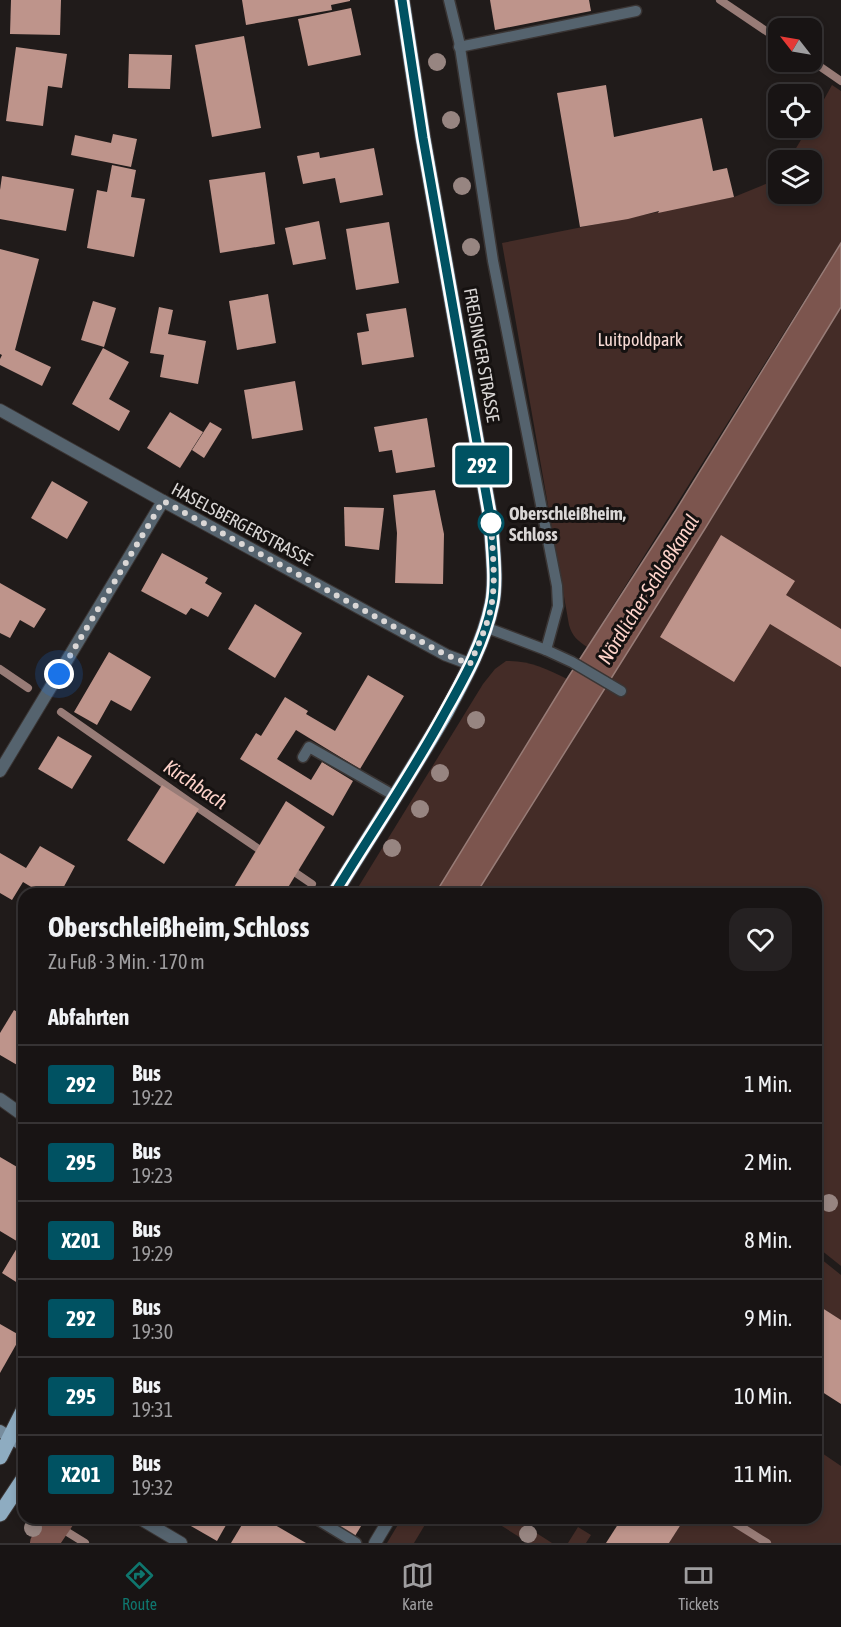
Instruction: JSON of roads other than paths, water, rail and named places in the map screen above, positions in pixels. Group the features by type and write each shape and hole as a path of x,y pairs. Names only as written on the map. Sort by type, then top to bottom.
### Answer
{"main road":[{"name":"FREISINGER STRASSE","path":"338,888 432,737 470,664 492,603 491,522 423,138 402,0"},
{"path":"0,1457 5,1434 18,1417"},
{"path":"5,1434 18,1442"},
{"path":"0,1514 18,1487"}],"street":[{"name":"HASELSBERGERSTRASSE","path":"0,410 446,655 470,664"},
{"path":"0,771 163,501"},
{"path":"0,1100 18,1112"},
{"path":"149,1524 181,1543"},
{"path":"375,1543 386,1524"}],"lane":[{"path":"449,0 459,47 494,261 557,586 558,606 546,650"},
{"path":"459,47 636,11"},
{"path":"485,627 572,662 619,690"},
{"path":"303,757 309,747 395,796"},
{"path":"325,1524 356,1543"}],"water":[{"path":"841,243 841,307 706,527 480,888 439,888 567,679 676,510"}],"waterway":[{"path":"720,0 768,32"},
{"path":"822,68 841,81"},
{"name":"Kirchbach","path":"0,669 28,688"},
{"name":"Kirchbach","path":"61,712 266,854"},
{"name":"Kirchbach","path":"287,867 312,884"},
{"name":"Nördlicher Schloßkanal","path":"44,1543 57,1524"},
{"path":"737,1524 767,1543"},
{"path":"56,1525 85,1543"}],"place":[{"name":"Oberschleißheim, Schloss","path":"491,523"}],"park label":[{"name":"Luitpoldpark","path":"640,339"}]}
